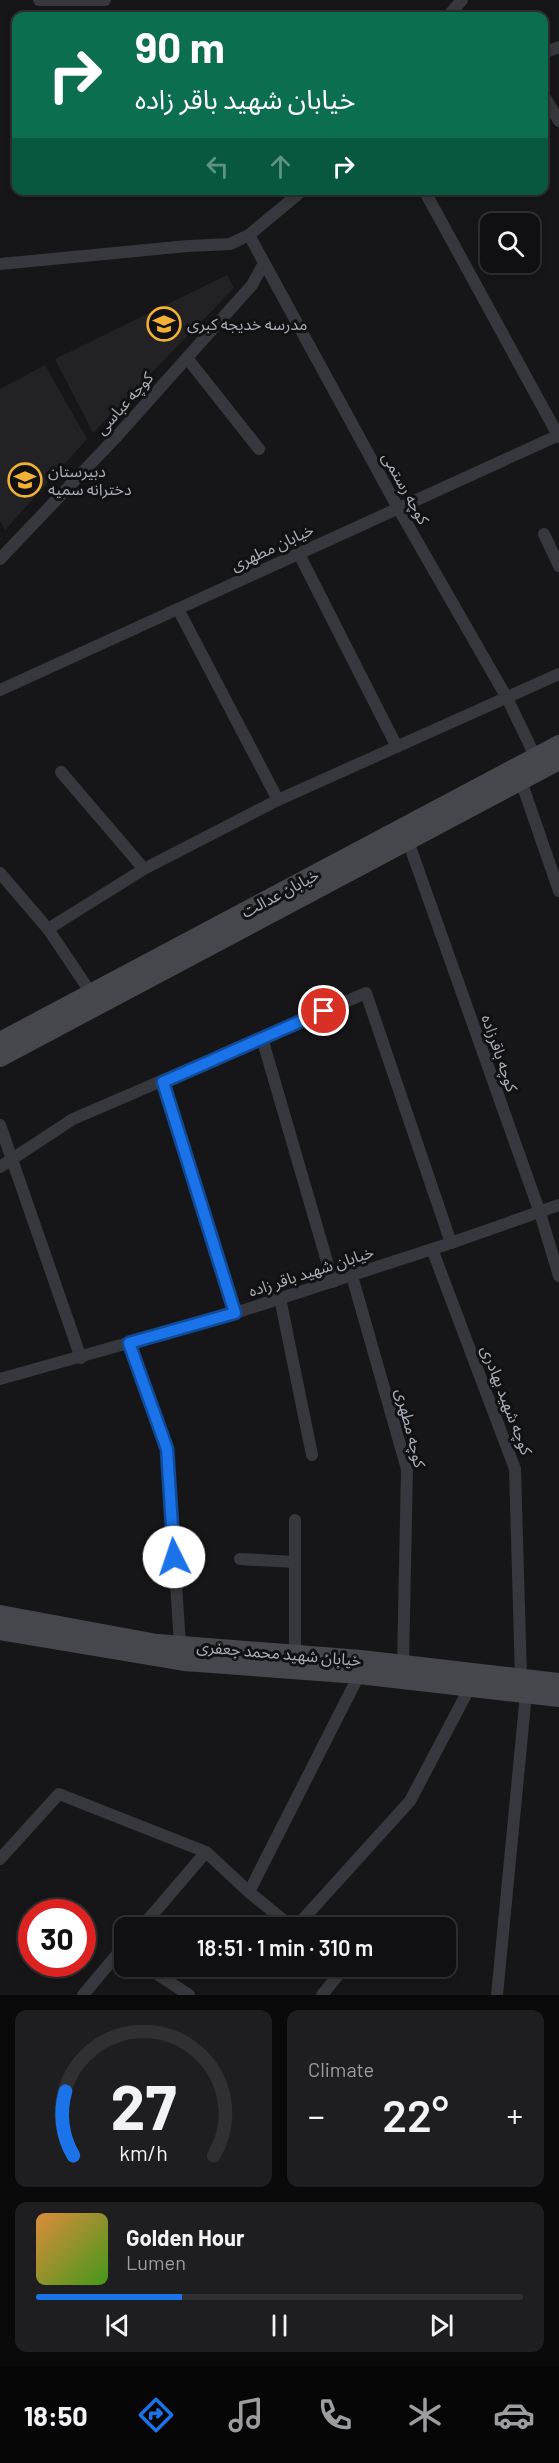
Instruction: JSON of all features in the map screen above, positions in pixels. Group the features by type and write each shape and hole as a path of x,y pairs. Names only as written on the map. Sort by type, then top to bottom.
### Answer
{"main road":[{"name":"خیابان عدالت","path":"0,1041 559,744"},
{"name":"خیابان عدالت","path":"0,1058 559,761"},
{"name":"خیابان شهید محمد جعفری","path":"0,1614 157,1643 403,1664 524,1685 559,1698"},
{"name":"خیابان شهید محمد جعفری","path":"0,1630 184,1662 359,1675 470,1687 559,1682"}],"street":[{"path":"39,0 105,0"},
{"path":"452,12 462,0"},
{"path":"548,102 559,121"},
{"path":"0,264 230,244 249,235 297,195"},
{"path":"427,195 559,436"},
{"name":"کوچه رستمی","path":"249,235 398,508 507,698 535,756"},
{"name":"کوچه عباسی","path":"0,559 118,435 187,358 252,285 264,263"},
{"path":"187,358 259,449"},
{"name":"خیابان مطهری","path":"0,690 559,436"},
{"path":"543,534 559,566"},
{"path":"299,554 397,747"},
{"path":"178,609 278,800"},
{"path":"48,929 144,869 278,800 559,674"},
{"path":"61,772 144,869"},
{"path":"521,781 559,891"},
{"name":"کوچه باقرزاده","path":"408,841 540,1213 559,1276"},
{"path":"0,873 48,929 91,993"},
{"path":"0,1167 73,1119 366,993 452,1243"},
{"path":"262,1038 333,1282"},
{"path":"163,1082 235,1313"},
{"path":"0,1125 81,1358"},
{"name":"خیابان شهید باقر زاده","path":"0,1379 235,1313 452,1243 559,1205"},
{"name":"کوچه شهید بهادری","path":"432,1249 515,1469 524,1685 497,1995"},
{"name":"کوچه مطهری","path":"352,1276 407,1469 403,1664"},
{"path":"280,1298 312,1455"},
{"path":"129,1343 167,1449 180,1644"},
{"path":"295,1520 295,1655"},
{"path":"240,1559 295,1562"},
{"path":"249,1892 359,1675"},
{"path":"304,1917 410,1801 470,1687"},
{"path":"0,1859 59,1794 206,1852 280,1917"},
{"path":"150,1917 206,1852"},
{"path":"82,1995 114,1960"},
{"path":"162,1977 189,1995"},
{"path":"322,1995 337,1977"}],"shaded area":[{"name":"مدرسه خدیجه کبری","path":"227,275 234,288 93,433 55,359"},
{"name":"دبیرستان دخترانه سمیه","path":"45,365 87,439 5,530 0,521 0,389"}],"place":[{"name":"مدرسه خدیجه کبری","path":"164,324"},
{"name":"دبیرستان دخترانه سمیه","path":"25,480"}],"route":[{"path":"174,1557 167,1449 129,1343 235,1313 163,1082 324,1011"}]}
